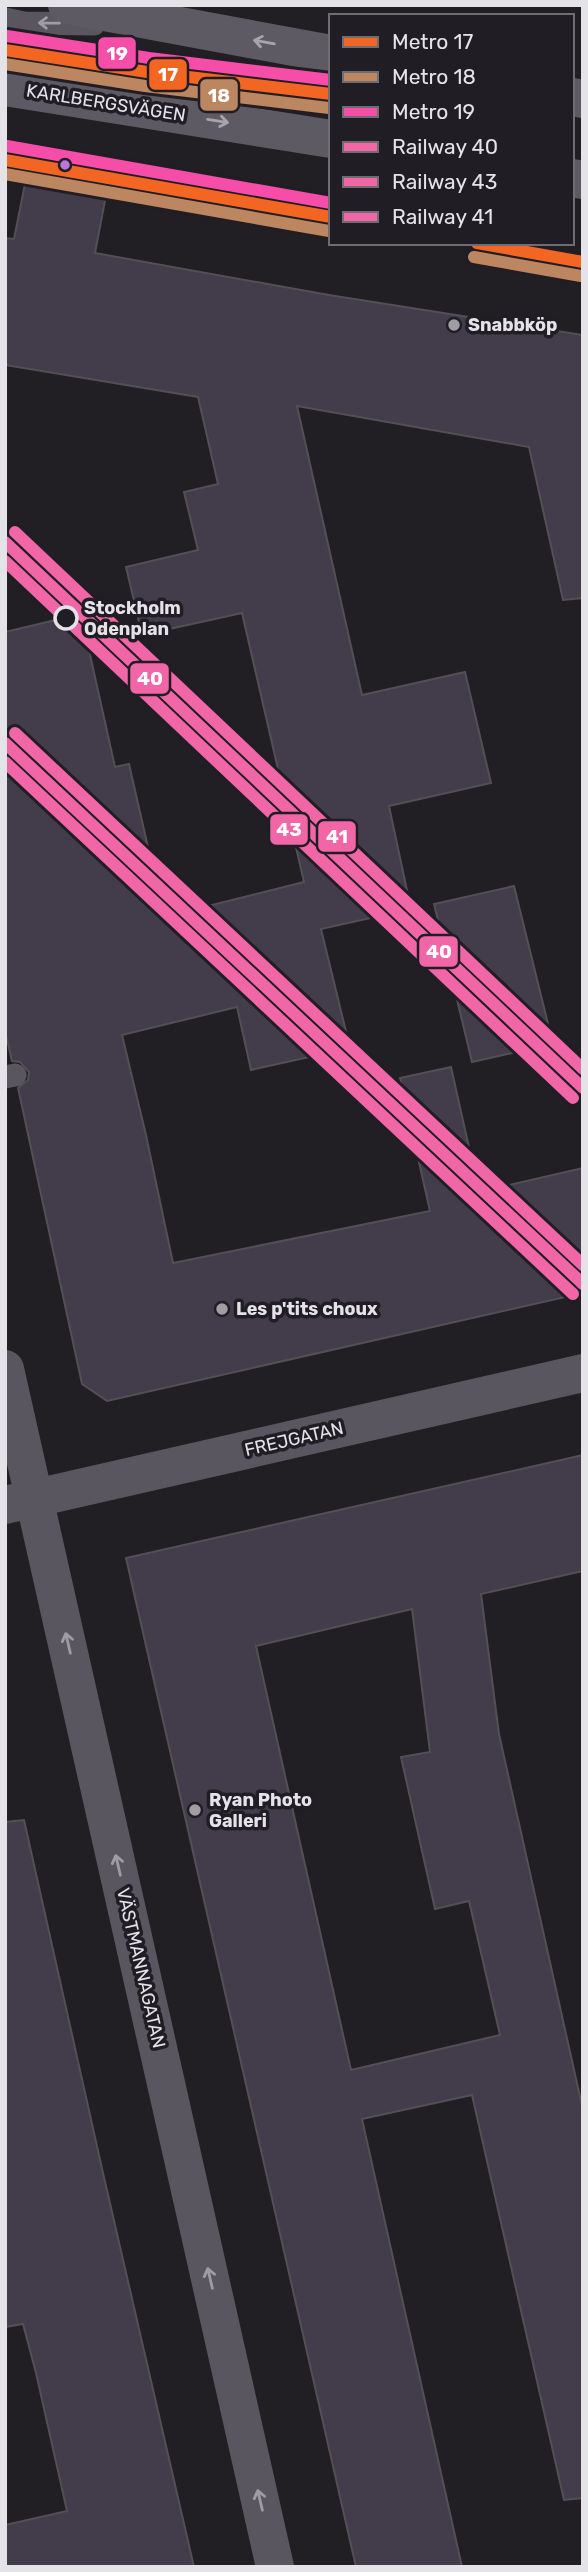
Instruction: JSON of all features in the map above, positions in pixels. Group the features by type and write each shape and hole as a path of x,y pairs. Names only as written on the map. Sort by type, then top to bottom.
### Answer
{"main road":[{"path":"67,5 329,54"},
{"name":"KARLBERGSVÄGEN","path":"5,87 329,139"}],"street":[{"name":"VÄSTMANNAGATAN","path":"5,1369 20,1501 275,2567"},
{"name":"FREJGATAN","path":"20,1501 583,1373"}],"lane":[{"path":"5,19 24,23 167,24"}],"building":[{"path":"27,174 107,190 95,253 329,295 583,335 583,598 563,600 529,447 297,406 362,695 465,672 491,783 389,806 411,909 321,929 350,1048 251,1070 237,1007 122,1035 173,1263 430,1211 400,1078 451,1067 479,1192 583,1168 583,1293 107,1401 82,1384 18,1088 28,1080 29,1072 20,1062 12,1061 5,1031 5,632 81,614 115,767 129,764 164,917 304,882 242,613 142,635 126,567 198,550 184,492 218,484 198,397 5,365 5,238 14,239"},
{"path":"514,886 553,1044 472,1062 434,904"},
{"path":"583,1455 583,1571 481,1594 499,1734 583,2110 583,2498 564,2500 472,2095 362,2119 462,2567 356,2567 126,1558","holes":["412,1609 430,1752 401,1757 435,1909 469,1901 500,2035 351,2070 256,1646"]},
{"path":"24,1820 194,2567 5,2567 5,2525 67,2511 23,2324 5,2327 5,1822"}],"metro line":[{"name":"19","path":"7,36 149,58 329,80"},
{"name":"17","path":"5,50 147,72 329,94"},
{"name":"18","path":"5,64 145,86 329,108"},
{"name":"19","path":"7,146 329,203"},
{"name":"17","path":"5,160 329,217"},
{"name":"18","path":"5,174 329,231"},
{"name":"17","path":"488,245 583,262"},
{"name":"18","path":"474,257 581,276"}],"rail line":[{"name":"41","path":"15,532 583,1069"},
{"name":"40","path":"5,542 583,1088"},
{"name":"43","path":"5,561 573,1098"},
{"name":"41","path":"15,733 583,1265"},
{"name":"40","path":"5,743 583,1284"},
{"name":"43","path":"5,762 573,1294"}],"place":[{"name":"Snabbköp","path":"454,325"},
{"name":"Stockholm Odenplan","path":"66,618"},
{"name":"Les p'tits choux","path":"222,1309"},
{"name":"Ryan Photo Galleri","path":"195,1810"}]}
